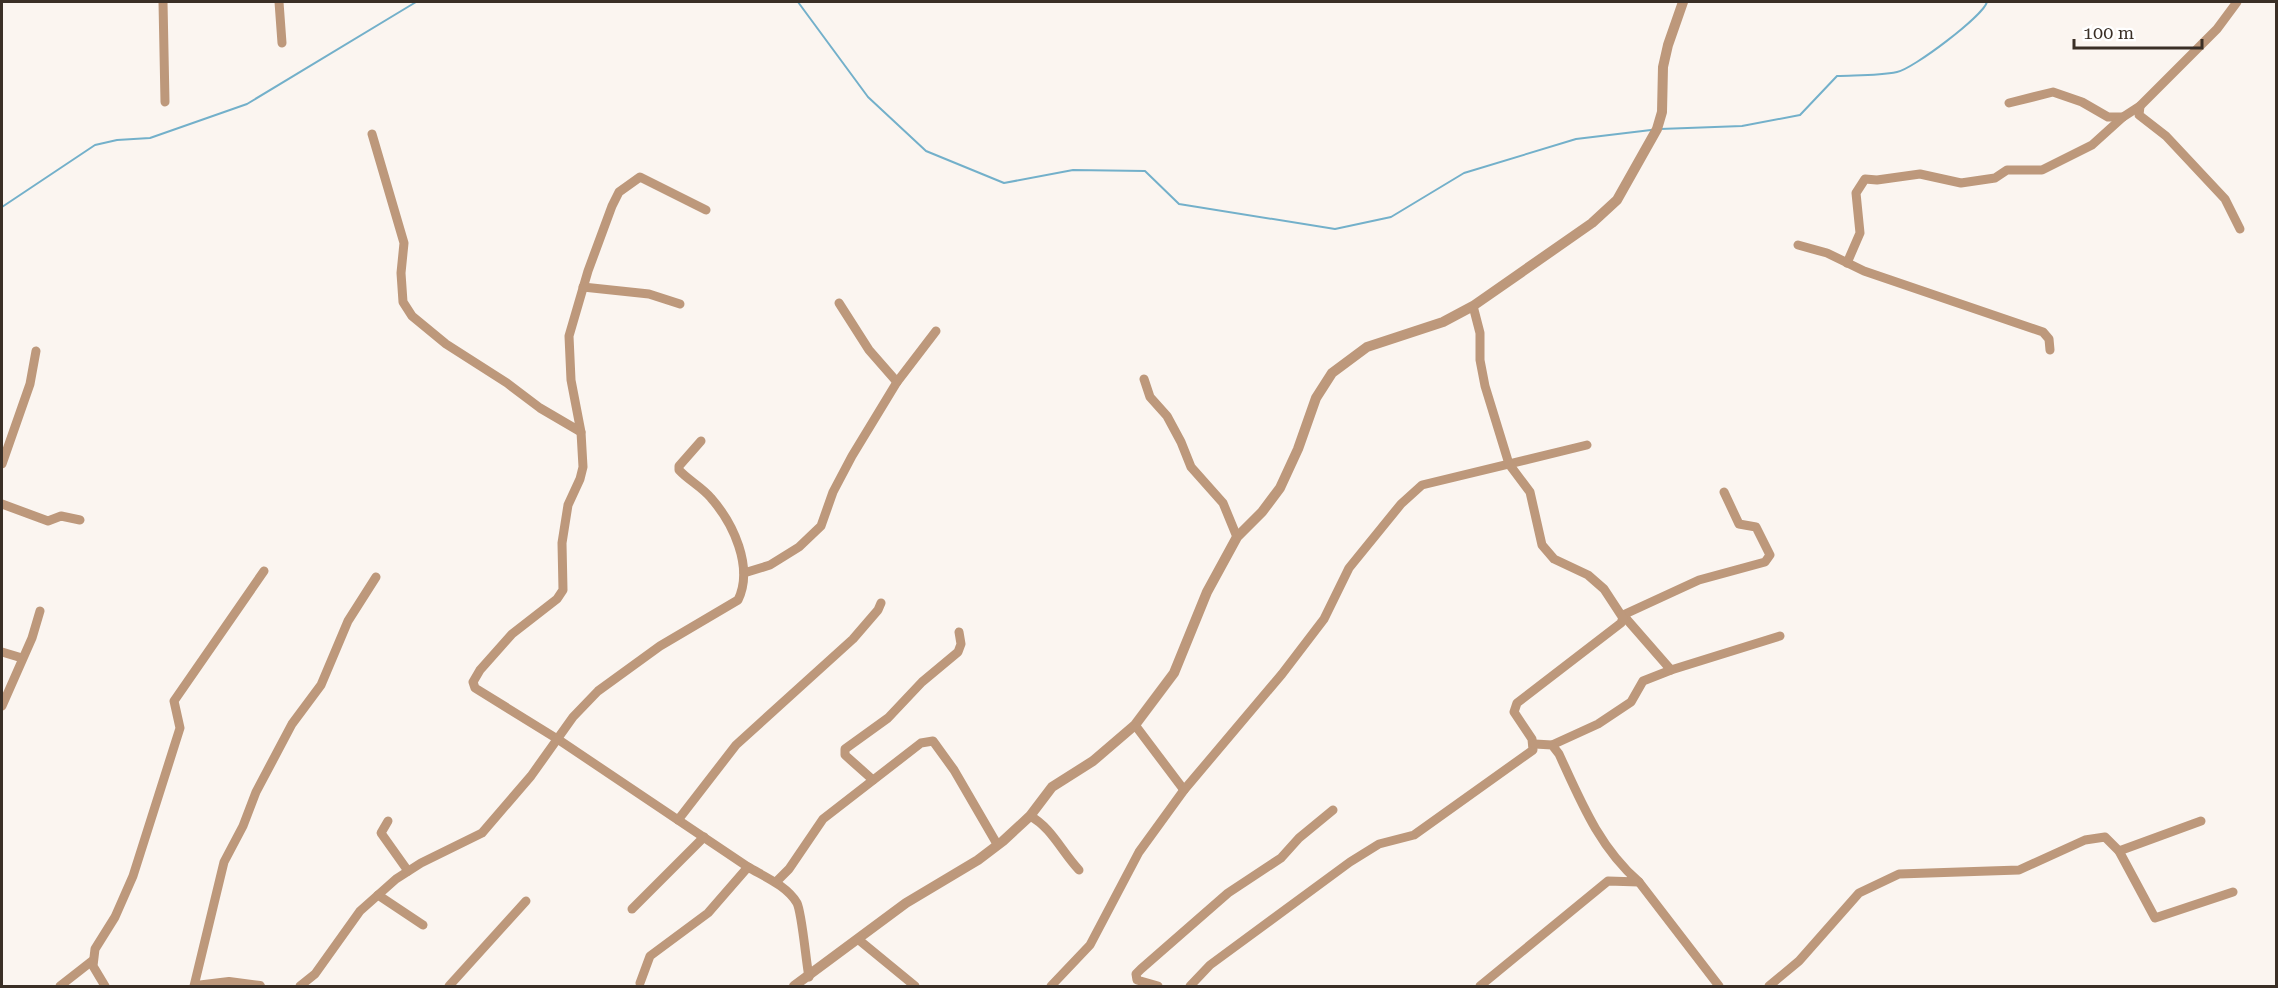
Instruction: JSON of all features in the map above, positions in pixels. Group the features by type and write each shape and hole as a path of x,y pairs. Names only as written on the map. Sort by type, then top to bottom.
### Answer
{"street":[{"path":"163,2 165,102"},
{"path":"279,2 282,43"},
{"path":"794,987 906,903 978,860 1030,816 1053,787 1093,760 1135,725 1174,673 1207,592 1237,537 1262,512 1280,488 1299,449 1316,398 1332,373 1367,347 1443,322 1473,306 1592,223 1617,200 1657,129 1662,112 1664,67 1668,45 1683,2"},
{"path":"1847,262 1860,233 1856,193 1865,179 1920,174 1961,183 1995,178 2007,170 2042,170 2092,145 2123,117 2140,106 2217,29 2237,2"},
{"path":"2009,103 2053,92 2082,102 2108,117 2123,117"},
{"path":"2140,106 2139,115 2166,136 2225,200 2240,229"},
{"path":"372,134 404,243 401,273 403,302 412,316 446,344 507,382 540,408 581,432"},
{"path":"706,210 640,177 619,192 612,206 583,287 569,336 571,380 581,432 582,473 568,505 562,543 563,590 557,599 512,634 480,670 474,682 475,688 559,740 748,867 776,882 791,897 799,910 809,977"},
{"path":"1798,245 1827,253 2043,332 2049,339 2050,350"},
{"path":"583,287 649,294 680,304"},
{"path":"839,303 869,350 897,382"},
{"path":"1473,306 1480,333 1480,360 1485,386 1509,464 1530,492 1542,545 1554,559 1588,575 1604,589 1623,615 1671,670"},
{"path":"744,573 770,565 799,547 821,526 833,492 852,456 897,382 936,331"},
{"path":"2,464 30,384 36,351"},
{"path":"1144,379 1150,397 1167,416 1191,467 1223,503 1237,537"},
{"path":"300,987 315,974 353,920 378,895 408,871 482,833 559,740 573,717 598,691 660,646 738,600 744,588 744,573 736,536 710,497 679,470 679,466 701,441"},
{"path":"1051,987 1090,945 1139,852 1184,790 1317,628 1349,568 1401,504 1422,485 1587,445"},
{"path":"1623,615 1699,580 1764,562 1770,555 1756,527 1739,524 1724,492"},
{"path":"2,504 48,521 61,516 80,520"},
{"path":"105,987 98,979 92,962 95,949 115,917 133,876 180,728 174,701 264,571"},
{"path":"195,987 198,981 205,931 224,862 243,826 256,792 292,724 321,685 348,621 376,577"},
{"path":"678,820 736,745 853,639 878,610 881,603"},
{"path":"2,706 32,638 40,611"},
{"path":"1535,744 1514,712 1517,702 1621,623 1623,615"},
{"path":"873,780 845,755 845,749 888,718 922,682 958,652 962,644 959,632"},
{"path":"1535,744 1552,745 1598,724 1631,702 1643,681 1780,636"},
{"path":"2,652 22,658"},
{"path":"1135,725 1184,790"},
{"path":"776,882 795,862 823,819 921,743 933,741 954,770 997,844"},
{"path":"1190,987 1210,965 1350,862 1379,844 1414,835 1436,821 1533,750 1535,744"},
{"path":"1552,745 1559,754 1596,833 1612,855 1640,882 1719,987"},
{"path":"1158,987 1137,980 1137,974 1141,969 1228,893 1281,858 1299,838 1333,810"},
{"path":"1030,816 1043,823 1061,851 1079,870"},
{"path":"388,821 381,833 408,871"},
{"path":"2119,850 2201,821"},
{"path":"633,909 704,837"},
{"path":"1769,987 1799,962 1858,893 1899,874 2019,870 2085,840 2105,837 2119,850 2155,918 2233,892"},
{"path":"640,983 650,956 694,926 748,867"},
{"path":"1480,987 1608,881 1640,882"},
{"path":"378,895 423,925"},
{"path":"450,987 526,901"},
{"path":"859,940 915,987"},
{"path":"60,987 92,962"},
{"path":"195,987 230,982 260,987"}],"waterway":[{"path":"2,207 95,145 117,140 150,138 247,104 416,2"},
{"path":"798,2 868,97 926,151 1004,183 1073,170 1145,171 1179,204 1335,229 1391,217 1464,173 1576,139 1651,130"},
{"path":"1660,129 1742,126 1800,115 1837,76 1897,72 1917,62 1961,30 1983,9 1987,2"}]}
